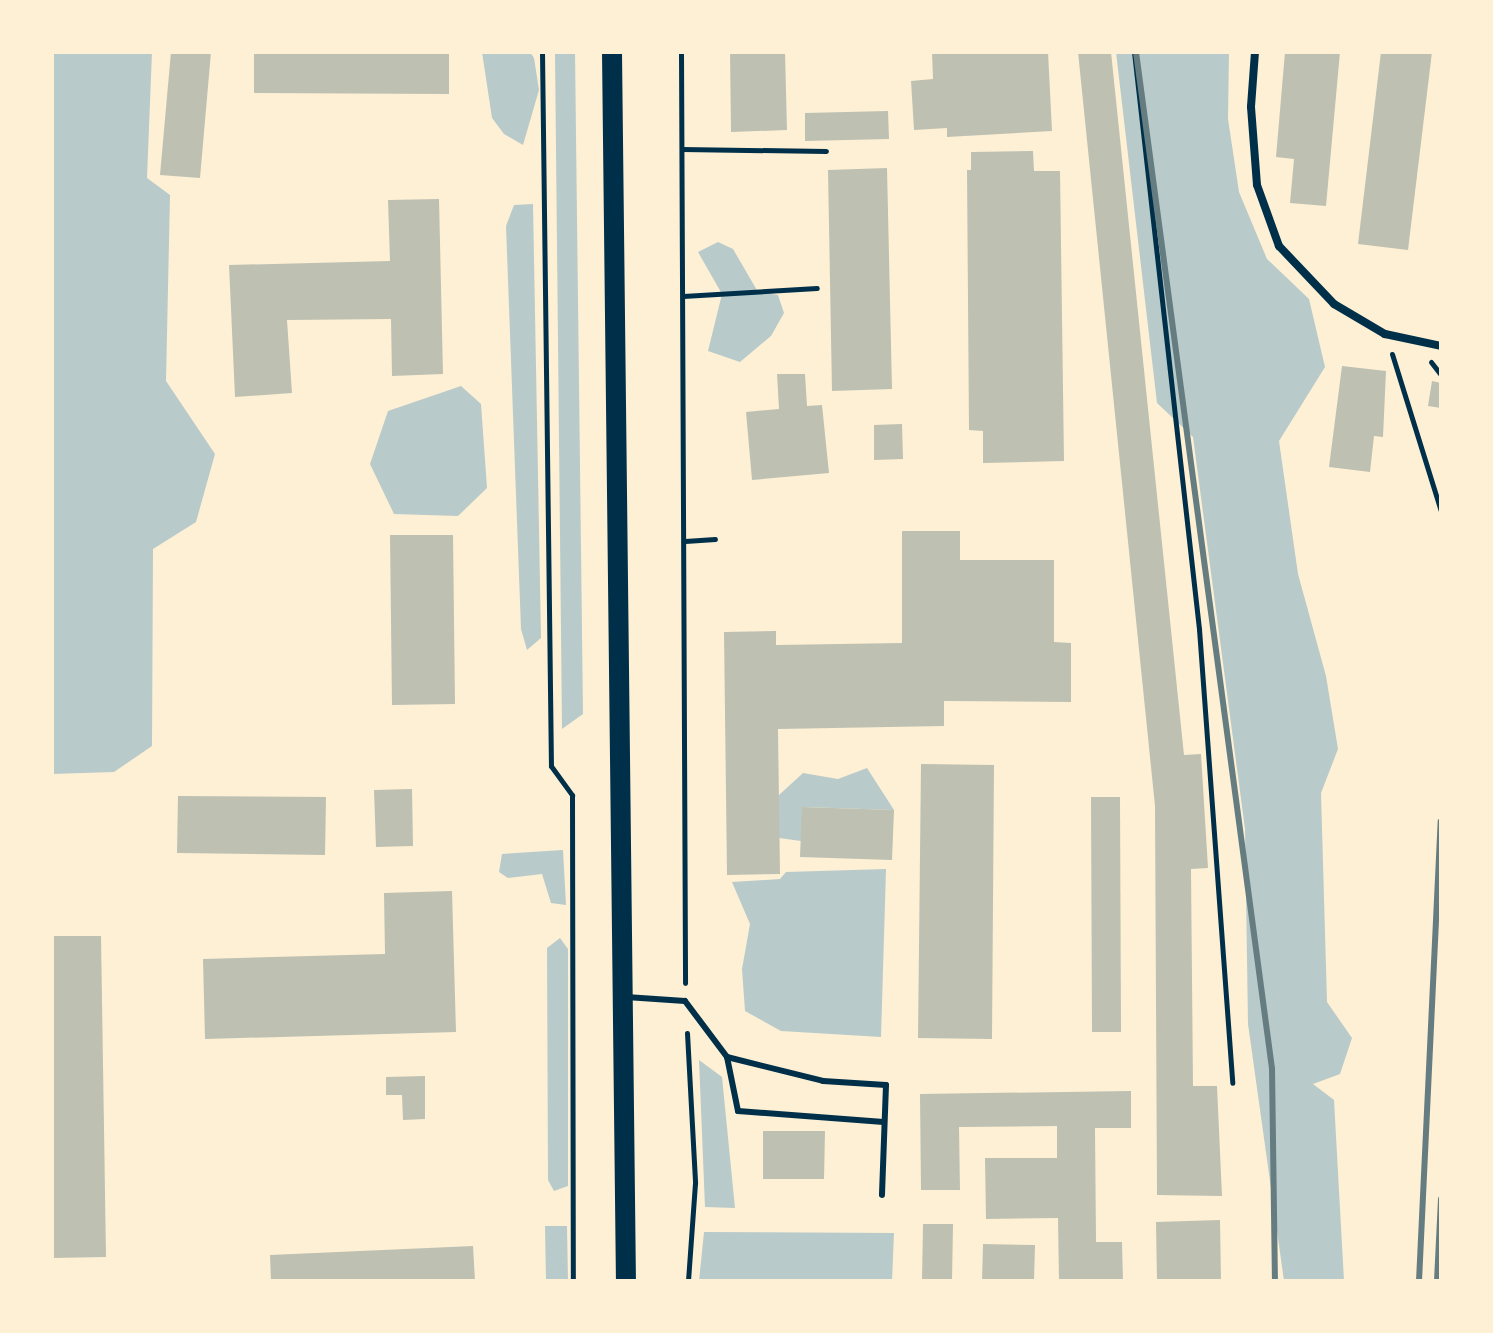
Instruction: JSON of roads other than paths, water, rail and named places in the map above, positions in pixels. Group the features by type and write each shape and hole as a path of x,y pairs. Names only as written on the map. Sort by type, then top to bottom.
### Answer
{"main road":[{"path":"612,52 626,1281"}],"street":[{"path":"1255,52 1251,107 1257,185 1279,246 1334,304 1385,334 1441,346"}],"lane":[{"path":"622,996 685,1001 727,1057 738,1111 884,1122"},
{"path":"727,1057 823,1081 886,1085 882,1195"}],"railway":[{"path":"1136,52 1272,1069 1275,1281"},
{"path":"1419,1281 1441,822"},
{"path":"1437,1281 1441,1199"}]}
